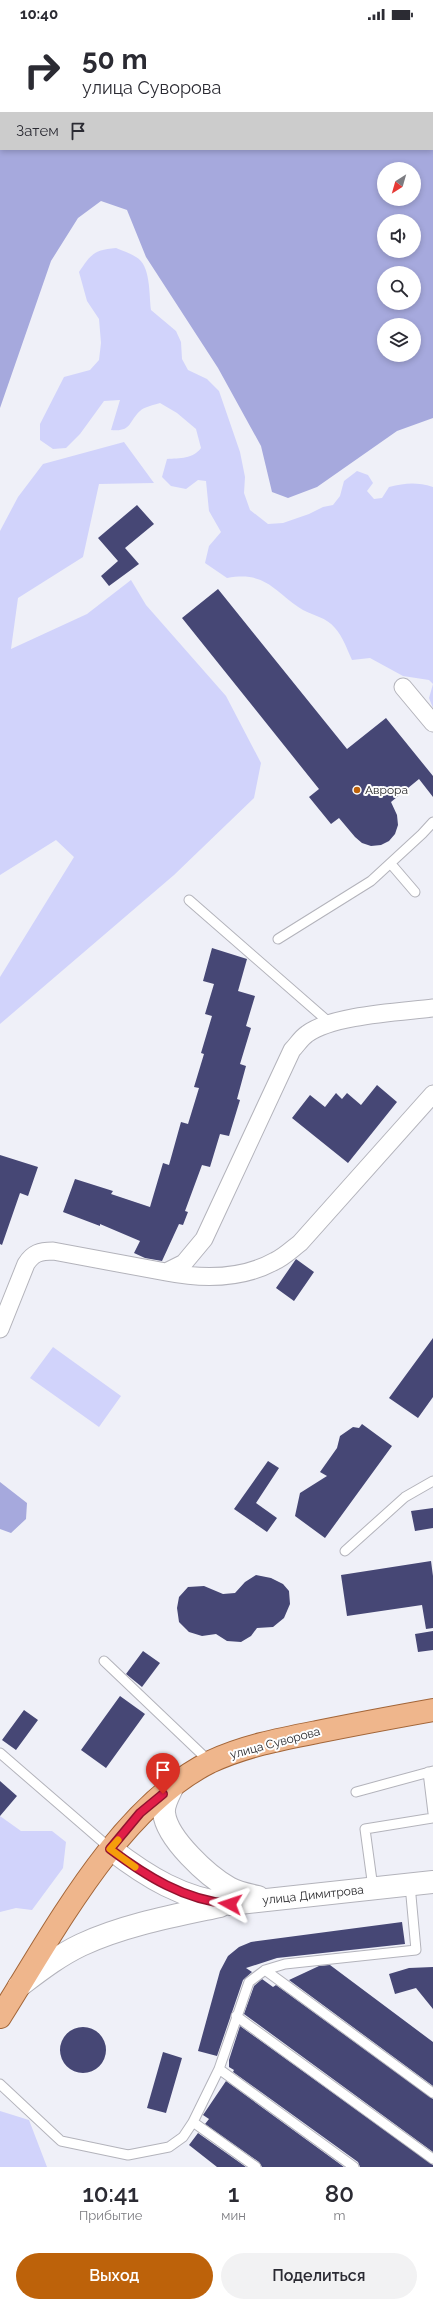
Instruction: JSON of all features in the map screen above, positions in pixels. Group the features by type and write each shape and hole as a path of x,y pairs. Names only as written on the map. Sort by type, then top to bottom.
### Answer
{"main road":[{"name":"улица Суворова","path":"0,2017 77,1895 110,1849 140,1813 174,1784 210,1762 264,1743 433,1710"},
{"path":"174,1784 166,1799 164,1813 170,1830 184,1848 204,1869 229,1889 269,1900"},
{"name":"улица Димитрова","path":"110,1849 160,1883 207,1902 230,1904 433,1882"},
{"path":"19,1986 53,1961 92,1941 152,1921 230,1904"}],"street":[{"path":"403,687 433,724"},
{"path":"166,1272 184,1263 204,1239 292,1050 307,1034 331,1024 358,1017 433,1008"},
{"path":"0,1329 26,1264 31,1256 41,1251 53,1251 191,1277 218,1277 246,1273 275,1261 300,1243 433,1094"}],"lane":[{"path":"278,940 372,881 433,822"},
{"path":"391,864 415,892"},
{"path":"190,900 331,1024"},
{"path":"345,1551 405,1497 433,1481"},
{"path":"104,1661 210,1762"},
{"path":"0,1753 110,1849"},
{"path":"356,1792 431,1772 433,1813"},
{"path":"373,1888 365,1829 433,1818"},
{"path":"0,2084 61,2141 128,2155 169,2147 183,2137 193,2122 219,2069 236,2016 249,1982 265,1970 285,1964 416,1950 410,1884"},
{"path":"265,1970 433,2094"},
{"path":"236,2016 433,2159"},
{"path":"219,2069 354,2167"},
{"path":"193,2122 256,2167"}],"shaded area":[{"path":"0,150 433,150 433,418 397,431 317,487 288,498 272,492 261,446 218,368 146,257 127,210 101,201 78,218 51,261 0,408"},
{"path":"116,248 129,253 141,261 147,273 151,310 176,331 181,342 182,359 188,370 207,379 219,391 240,452 245,477 244,493 250,510 268,524 283,523 309,514 323,507 333,505 340,496 344,481 357,471 368,475 373,483 367,491 374,499 382,498 389,487 416,484 433,487 433,684 429,680 403,676 370,658 352,660 345,643 335,628 328,621 303,610 269,584 261,580 252,577 227,578 205,563 209,546 221,532 209,511 206,481 198,480 186,489 171,486 162,477 167,459 190,456 198,452 201,448 196,429 177,413 160,403 142,410 126,428 111,430 120,400 104,401 80,434 66,448 53,449 40,440 40,424 64,377 90,370 99,360 101,343 99,319 87,301 79,272 94,254 103,250"},
{"path":"124,442 154,483 99,484 83,557 18,598 11,649 87,614 131,580 146,605 226,696 261,763 254,798 174,875 0,1024 0,977 74,857 56,840 0,875 0,531 18,497 43,464"},
{"path":"433,684 433,708 429,698"},
{"path":"53,1347 121,1396 99,1427 30,1378"},
{"path":"0,1482 27,1503 26,1519 11,1533 0,1529"},
{"path":"0,1816 21,1831 52,1831 66,1842 63,1868 32,1910 16,1908 0,1912"},
{"path":"0,2111 29,2120 47,2167 0,2167"}],"building":[{"path":"137,505 154,524 125,548 139,564 109,586 101,576 118,561 98,538"},
{"path":"218,589 347,749 386,718 433,776 433,797 419,779 391,802 397,815 398,825 395,834 389,841 381,845 371,846 362,843 355,837 339,818 331,824 309,797 319,789 182,618"},
{"path":"212,948 247,959 238,991 255,996 246,1026 251,1028 240,1064 246,1066 237,1099 240,1100 229,1136 220,1134 210,1167 202,1165 185,1211 188,1212 183,1225 179,1224 162,1261 145,1258 134,1253 140,1241 100,1224 100,1226 63,1212 75,1179 113,1191 111,1194 150,1207 163,1163 169,1165 181,1122 188,1124 199,1088 194,1087 204,1054 201,1053 212,1016 205,1014 214,984 203,981"},
{"path":"377,1085 397,1102 348,1163 292,1118 310,1095 325,1107 336,1093 342,1099 347,1093 361,1105"},
{"path":"0,1155 38,1167 28,1196 20,1193 2,1245 0,1244"},
{"path":"296,1259 314,1272 294,1301 276,1288"},
{"path":"433,1338 433,1397 418,1418 389,1398"},
{"path":"362,1424 392,1446 325,1538 295,1516 300,1493 327,1476 320,1472 337,1448 340,1436 353,1427 359,1428"},
{"path":"268,1461 279,1468 256,1503 277,1518 267,1532 234,1509"},
{"path":"433,1508 433,1528 415,1531 411,1511"},
{"path":"431,1561 433,1576 433,1628 426,1629 422,1605 347,1616 341,1575"},
{"path":"256,1575 271,1578 283,1584 289,1591 290,1604 284,1618 273,1627 257,1628 251,1636 241,1642 227,1641 216,1634 202,1636 189,1632 179,1622 177,1608 179,1597 188,1587 204,1586 223,1594 235,1593 245,1582"},
{"path":"433,1631 433,1650 418,1652 415,1634"},
{"path":"143,1651 160,1663 142,1687 126,1674"},
{"path":"120,1696 145,1714 106,1768 81,1750"},
{"path":"24,1710 38,1720 16,1750 2,1740"},
{"path":"0,1781 17,1796 0,1816"},
{"path":"402,1922 405,1944 277,1958 246,1968 252,1972 243,1980 217,2056 198,2051 220,1971 228,1956 239,1947 251,1942"},
{"path":"330,1965 433,2042 433,2086 289,1980 319,1966"},
{"path":"433,1967 433,2009 416,1988 395,1994 389,1974 409,1968"},
{"path":"262,1979 273,1987 276,1985 433,2099 433,2152 244,2014 254,1986"},
{"path":"240,2026 433,2165 433,2167 360,2167 358,2162 233,2072 234,2070 229,2067 229,2060"},
{"path":"78,2027 88,2027 96,2031 102,2037 106,2045 106,2055 102,2063 96,2069 88,2073 78,2073 70,2069 64,2063 60,2055 60,2045 64,2037 70,2031"},
{"path":"163,2052 182,2058 166,2113 147,2108"},
{"path":"226,2081 344,2167 262,2167 259,2162 205,2124 209,2119 203,2115"},
{"path":"198,2133 246,2167 217,2167 189,2145"}],"slow traffic":[{"path":"118,1840 110,1849 135,1867"}],"place":[{"name":"Аврора","path":"357,790"}],"route":[{"path":"163,1794 140,1813 110,1849 160,1883 207,1902 230,1904"}]}
